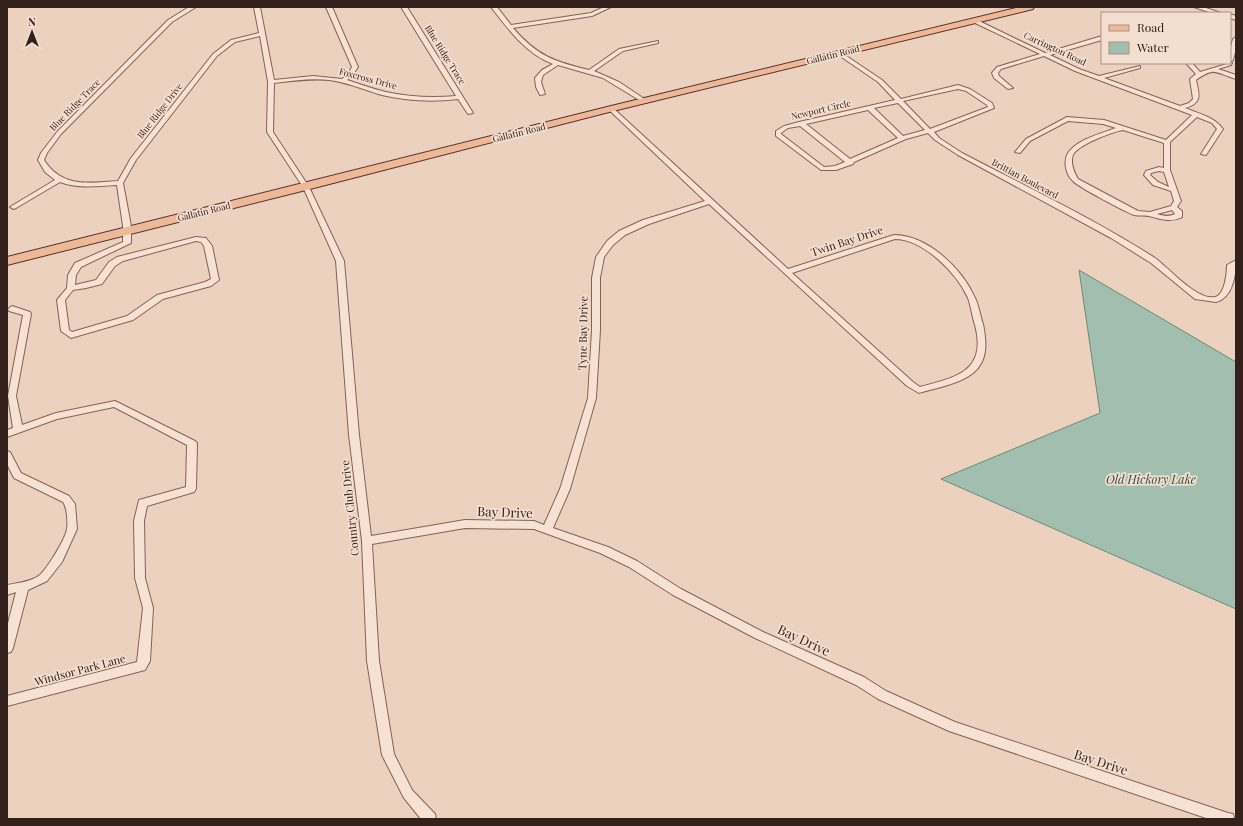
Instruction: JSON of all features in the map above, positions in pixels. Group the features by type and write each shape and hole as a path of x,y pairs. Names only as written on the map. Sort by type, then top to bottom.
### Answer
{"main road":[{"name":"Gallatin Road","path":"7,261 306,188 611,109 646,102 839,53 1030,7"}],"street":[{"name":"Blue Ridge Trace","path":"59,180 45,169 41,160 44,153 59,132 170,21 193,7"},
{"name":"Country Club Drive","path":"257,7 271,82 270,132 306,188 340,261 354,435 367,541 373,661 388,755 408,794 430,819"},
{"path":"329,7 355,67 350,75 343,81"},
{"name":"Blue Ridge Trace","path":"404,7 470,113"},
{"path":"494,7 517,36 538,55 615,82 646,102"},
{"path":"510,27 592,14 608,7"},
{"path":"1197,7 1214,12"},
{"name":"Carrington Road","path":"975,21 1077,70 1197,114 1214,122 1220,129 1204,154"},
{"name":"Blue Ridge Drive","path":"120,183 133,159 215,55 233,41 261,34"},
{"path":"1010,88 996,77 995,73 999,68 1101,38"},
{"path":"1231,52 1236,39"},
{"path":"589,72 621,50 656,42"},
{"name":"Brittian Boulevard","path":"839,53 880,81 937,139 960,154 1114,236 1154,261 1198,297 1216,300 1224,296 1233,272"},
{"path":"542,94 538,87 537,78 540,72 559,63"},
{"path":"1190,64 1200,75"},
{"path":"1180,108 1192,105 1195,102 1194,79 1206,71 1224,64"},
{"path":"1228,64 1234,68"},
{"path":"1098,78 1138,67"},
{"path":"1212,69 1236,77"},
{"name":"Foxcross Drive","path":"271,82 304,78 343,81 390,95 417,99 436,100 461,97"},
{"name":"Newport Circle","path":"958,88 968,90 990,104 991,108 930,131 902,139 851,163 836,168 823,169 778,135 778,132 786,127 870,108 958,88"},
{"path":"870,108 902,139"},
{"path":"611,109 787,272"},
{"path":"1123,128 1076,148 1070,155 1069,170 1075,180 1136,213 1150,214 1158,218 1168,219 1179,215 1178,211 1173,207 1178,201 1167,170 1167,142 1197,114"},
{"path":"1018,152 1028,140 1067,119 1087,119 1104,122 1167,142"},
{"path":"801,123 851,163"},
{"path":"1167,170 1152,170 1148,172 1147,175 1151,181 1158,186 1175,190"},
{"path":"14,207 59,180 80,184 120,183 128,231 127,243 78,265 72,275 70,288 61,300 65,331 71,335 130,318 160,297 208,284 215,280 208,246 203,240 196,239 120,259 112,264 99,282 86,286 70,288"},
{"name":"Tyne Bay Drive","path":"547,530 565,489 592,398 596,330 596,278 600,257 610,243 622,233 646,222 711,201"},
{"name":"Twin Bay Drive","path":"894,237 906,238 919,243 930,249 949,266 970,293 982,335 981,350 974,367 956,379 919,390 910,384 787,272 894,237"},
{"path":"1233,272 1231,264 1236,262"},
{"path":"12,309 27,314 12,396 18,430"},
{"name":"Windsor Park Lane","path":"7,434 56,416 115,404 192,443 191,489 142,503 139,521 140,578 148,608 144,661 141,666 7,701"},
{"path":"7,454 17,475 66,499 70,504 72,529 58,559 43,578 23,587 7,590"},
{"name":"Bay Drive","path":"367,541 465,524 534,525 611,553 633,564 678,592 759,635 860,681 882,695 953,727 1228,819"},
{"path":"7,648 23,587"}],"water":[{"name":"Old Hickory Lake","path":"1079,270 1236,362 1236,609 941,479 1100,413"}]}
